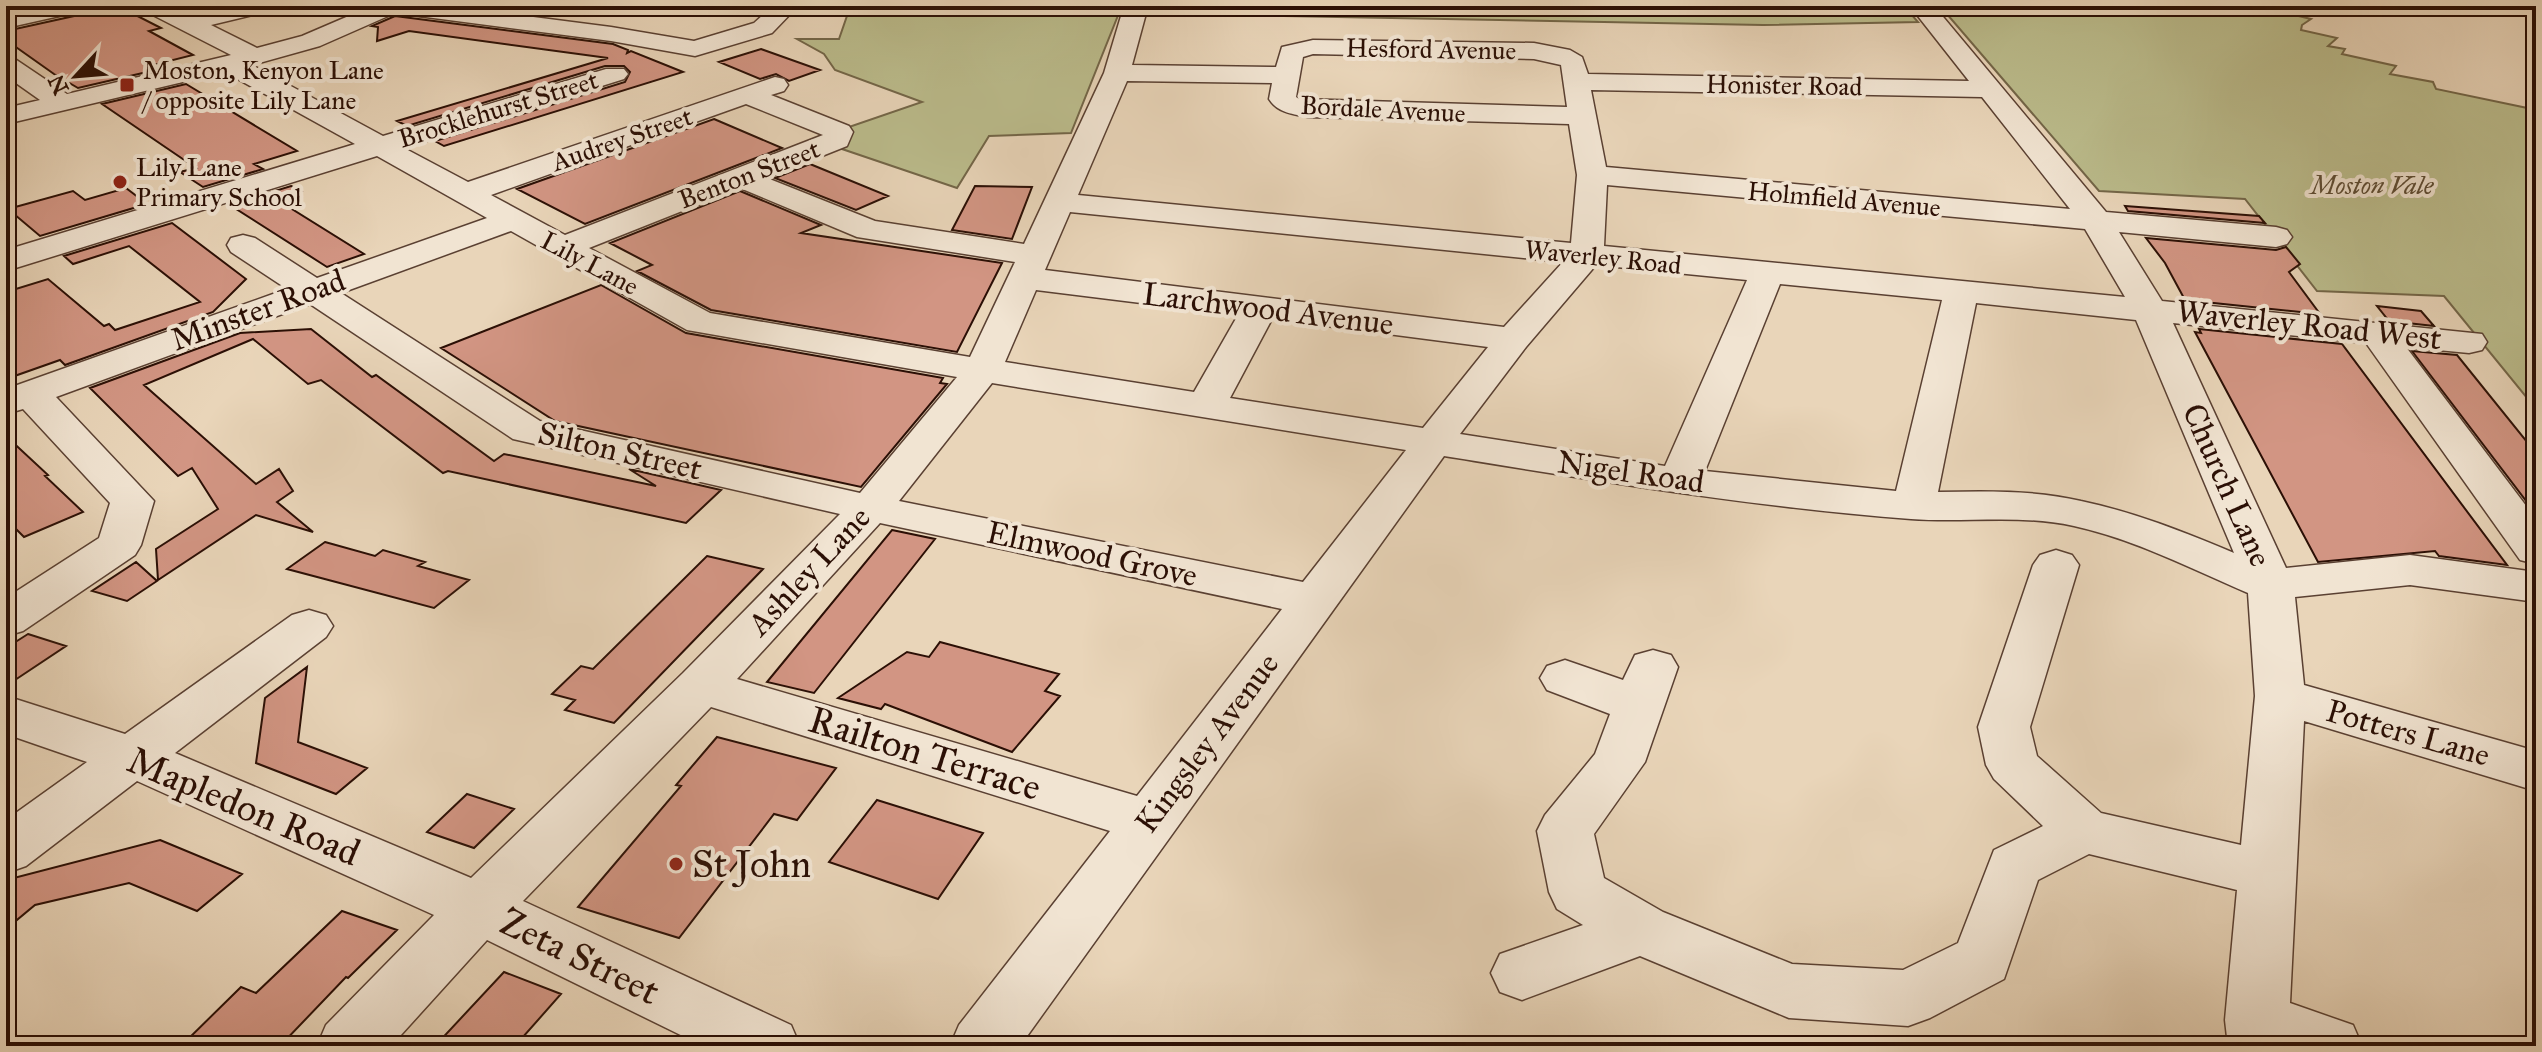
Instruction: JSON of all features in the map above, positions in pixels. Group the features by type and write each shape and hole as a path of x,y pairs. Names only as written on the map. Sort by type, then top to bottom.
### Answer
{"street":[{"path":"6,21 74,6"},
{"name":"Lily Lane","path":"153,6 464,194 700,322 983,370"},
{"path":"6,116 64,104 238,55 311,41 393,6 611,34 695,49 763,28 786,6"},
{"name":"Ashley Lane","path":"349,1046 479,908 701,686 870,508 983,370 1117,73 1136,6"},
{"name":"Church Lane","path":"1922,6 2097,222 2149,309 2271,585 2280,696 2258,1033"},
{"path":"187,24 259,7 254,28 238,55"},
{"path":"611,34 630,15"},
{"name":"Hesford Avenue","path":"1287,75 1291,52 1313,47 1519,51 1547,52 1568,58 1573,62 1578,82"},
{"path":"6,64 64,104"},
{"name":"Bordale Avenue","path":"1117,73 1287,75 1282,99 1298,108 1584,116"},
{"name":"Brocklehurst Street","path":"6,261 615,74"},
{"path":"1578,82 1592,175 1587,255"},
{"name":"Honister Road","path":"1578,82 1989,89"},
{"name":"Audrey Street","path":"464,194 780,84"},
{"name":"Benton Street","path":"562,247 837,140 839,132 747,95"},
{"name":"Holmfield Avenue","path":"1592,175 2276,237"},
{"name":"Larchwood Avenue","path":"741,178 868,230 1029,267 1260,308 1513,339"},
{"name":"Waverley Road","path":"1058,202 2149,309"},
{"name":"Minster Road","path":"18,398 511,220"},
{"name":"Silton Street","path":"243,245 527,430 870,508"},
{"name":"Kingsley Avenue","path":"982,1046 1433,442 1513,339 1587,255"},
{"path":"1680,481 1767,273"},
{"path":"1914,506 1961,292"},
{"path":"1206,406 1260,308"},
{"name":"Waverley Road West","path":"2149,309 2469,342"},
{"path":"2377,333 2536,550"},
{"name":"Nigel Road","path":"983,370 1680,481 1914,506 2003,504 2078,513 2154,536 2271,585"},
{"path":"6,620 119,545 132,501 18,398"},
{"name":"Elmwood Grove","path":"870,508 1314,600"},
{"path":"2056,565 2004,727 2013,765 2084,831 2267,874"},
{"path":"2271,585 2410,570 2536,587"},
{"path":"6,850 309,626"},
{"path":"1565,678 1646,686 1618,762 1565,831 1578,892 1642,930 1789,991 1908,998 1982,960 2014,866 2084,831"},
{"name":"Railton Terrace","path":"701,686 1149,821"},
{"name":"Potters Lane","path":"2280,696 2536,771"},
{"name":"Mapledon Road","path":"6,715 133,757 479,908"},
{"name":"Zeta Street","path":"479,908 768,1046"},
{"path":"1522,973 1642,930"},
{"path":"2258,1033 2330,1046"}],"green space":[{"path":"891,6 1904,6 1918,22 1763,25 1119,13 1071,133 989,136 957,188 842,149 846,128 922,102 835,70 824,54 797,39 839,39 848,13 887,12"},
{"name":"Moston Vale","path":"1940,6 2274,6 2282,12 2311,19 2302,25 2301,30 2337,38 2328,46 2345,49 2342,54 2396,66 2390,74 2433,82 2436,89 2532,109 2536,112 2536,409 2444,296 2317,291 2245,199 2099,191"}],"building":[{"path":"89,6 118,6 161,28 149,31 193,55 153,65 160,69 78,88 6,40 6,31 83,14"},
{"path":"395,16 613,44 628,50 627,53 631,51 683,72 444,146 435,141 625,82 630,72 624,66 605,66 407,126 397,121 608,58 409,31 377,41 378,27 372,26"},
{"path":"761,49 820,70 789,81 776,74 760,79 719,62"},
{"path":"186,84 297,151 254,164 263,169 203,187 180,172 196,168 102,104"},
{"path":"714,119 782,148 585,224 517,189"},
{"path":"810,164 888,196 856,210 775,178"},
{"path":"291,186 301,191 276,199 364,254 327,267 230,205"},
{"path":"975,186 1032,187 1012,239 952,230"},
{"path":"126,188 147,204 40,236 8,209 73,191 85,200"},
{"path":"740,191 821,225 801,233 1002,263 957,352 711,310 637,271 652,265 610,243"},
{"path":"2125,206 2259,216 2265,223 2128,211"},
{"path":"172,223 246,279 213,312 65,365 60,360 6,379 6,292 48,279 104,326 109,324 115,330 200,302 129,246 73,264 64,256"},
{"path":"2146,238 2276,250 2286,247 2300,264 2289,272 2320,314 2185,300 2165,263"},
{"path":"601,285 686,333 943,378 940,383 947,384 861,487 555,421 441,348"},
{"path":"2377,306 2421,311 2434,326 2389,321"},
{"path":"311,329 372,377 376,375 494,461 504,454 656,486 629,469 721,490 686,523 448,471 443,473 321,380 308,384 253,339 144,385 256,484 279,469 293,491 277,502 313,532 256,515 158,580 156,549 218,509 192,468 178,476 90,388 240,333"},
{"path":"2199,329 2342,344 2507,565 2439,556 2435,551 2318,562 2195,332 2201,333"},
{"path":"2412,351 2457,355 2536,453 2536,514"},
{"path":"6,436 83,512 24,537 6,519"},
{"path":"892,530 935,539 814,693 767,682"},
{"path":"325,542 375,556 383,550 425,562 418,566 469,580 434,608 287,569"},
{"path":"707,556 763,569 614,723 565,710 575,700 552,694 581,666 593,669"},
{"path":"136,562 157,581 127,601 92,591"},
{"path":"28,634 66,646 6,686 6,648"},
{"path":"940,642 1059,674 1045,691 1060,696 1012,752 885,704 881,709 838,698 907,652 929,657"},
{"path":"307,667 298,742 367,768 336,794 256,763 265,698"},
{"name":"St John","path":"717,737 836,768 797,820 774,814 679,938 578,907 681,786 676,785"},
{"path":"467,794 514,809 474,848 427,832"},
{"path":"877,800 983,833 938,899 829,862"},
{"path":"160,840 242,874 197,911 129,883 35,905 6,929 6,880"},
{"path":"342,911 397,930 346,977 280,1046 181,1046 241,987 256,993"},
{"path":"504,972 561,994 515,1046 435,1046"}],"place":[{"name":"Moston, Kenyon Lane / opposite Lily Lane","path":"127,85"},
{"name":"Lily Lane Primary School","path":"120,182"},
{"name":"St John","path":"676,864"}]}
